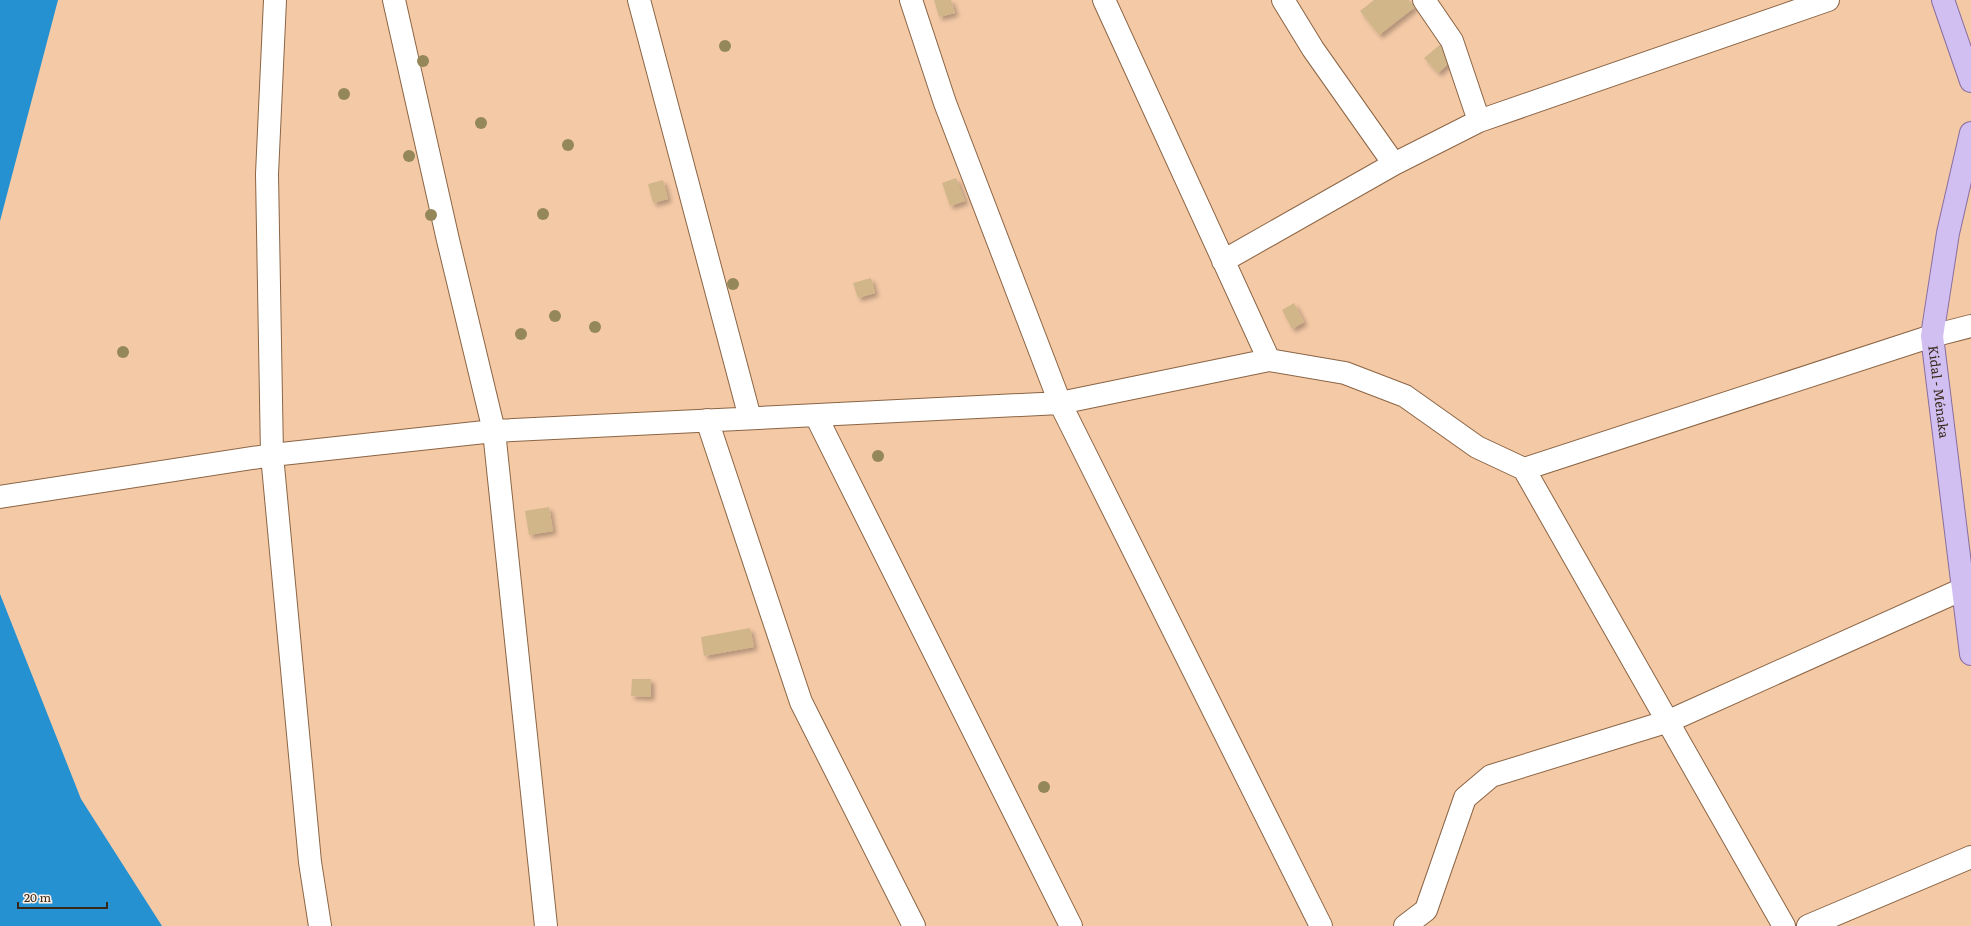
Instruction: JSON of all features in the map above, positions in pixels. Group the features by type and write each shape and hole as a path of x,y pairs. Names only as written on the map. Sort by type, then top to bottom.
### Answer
{"main road":[{"path":"1943,0 1971,81"},
{"name":"Kidal - Ménaka","path":"1971,133 1948,233 1932,336 1971,654"}],"street":[{"path":"275,0 267,174 272,455 310,862 320,926"},
{"path":"394,0 448,240 494,431 546,926"},
{"path":"639,0 750,418"},
{"path":"911,0 945,103 1060,403 1321,926"},
{"path":"1104,0 1269,360"},
{"path":"1283,0 1313,49 1394,164"},
{"path":"1424,0 1452,41 1479,121"},
{"path":"1223,261 1394,164 1479,121 1828,0"},
{"path":"1524,469 1932,336 1971,326"},
{"path":"0,498 272,455 494,431 1060,403 1269,360 1345,373 1405,396 1476,447 1524,469 1669,721 1784,926"},
{"path":"816,416 1071,926"},
{"path":"707,420 801,702 914,926"},
{"path":"1405,926 1426,910 1465,798 1490,776 1669,721 1963,589"},
{"path":"1808,926 1971,857"}],"water":[{"path":"0,0 58,0 0,221"},
{"path":"0,594 81,799 162,926 0,926"}],"building":[{"path":"934,0 951,0 955,13 939,17"},
{"path":"1374,0 1409,0 1415,7 1379,35 1360,11"},
{"path":"1442,43 1455,58 1438,73 1424,58"},
{"path":"956,178 965,201 950,206 942,183"},
{"path":"663,180 668,199 653,203 648,184"},
{"path":"871,278 875,293 858,298 853,283"},
{"path":"1294,303 1304,322 1292,329 1282,310"},
{"path":"549,507 553,531 529,535 525,511"},
{"path":"750,628 754,647 704,656 701,637"},
{"path":"632,679 651,679 651,697 631,696"}]}
